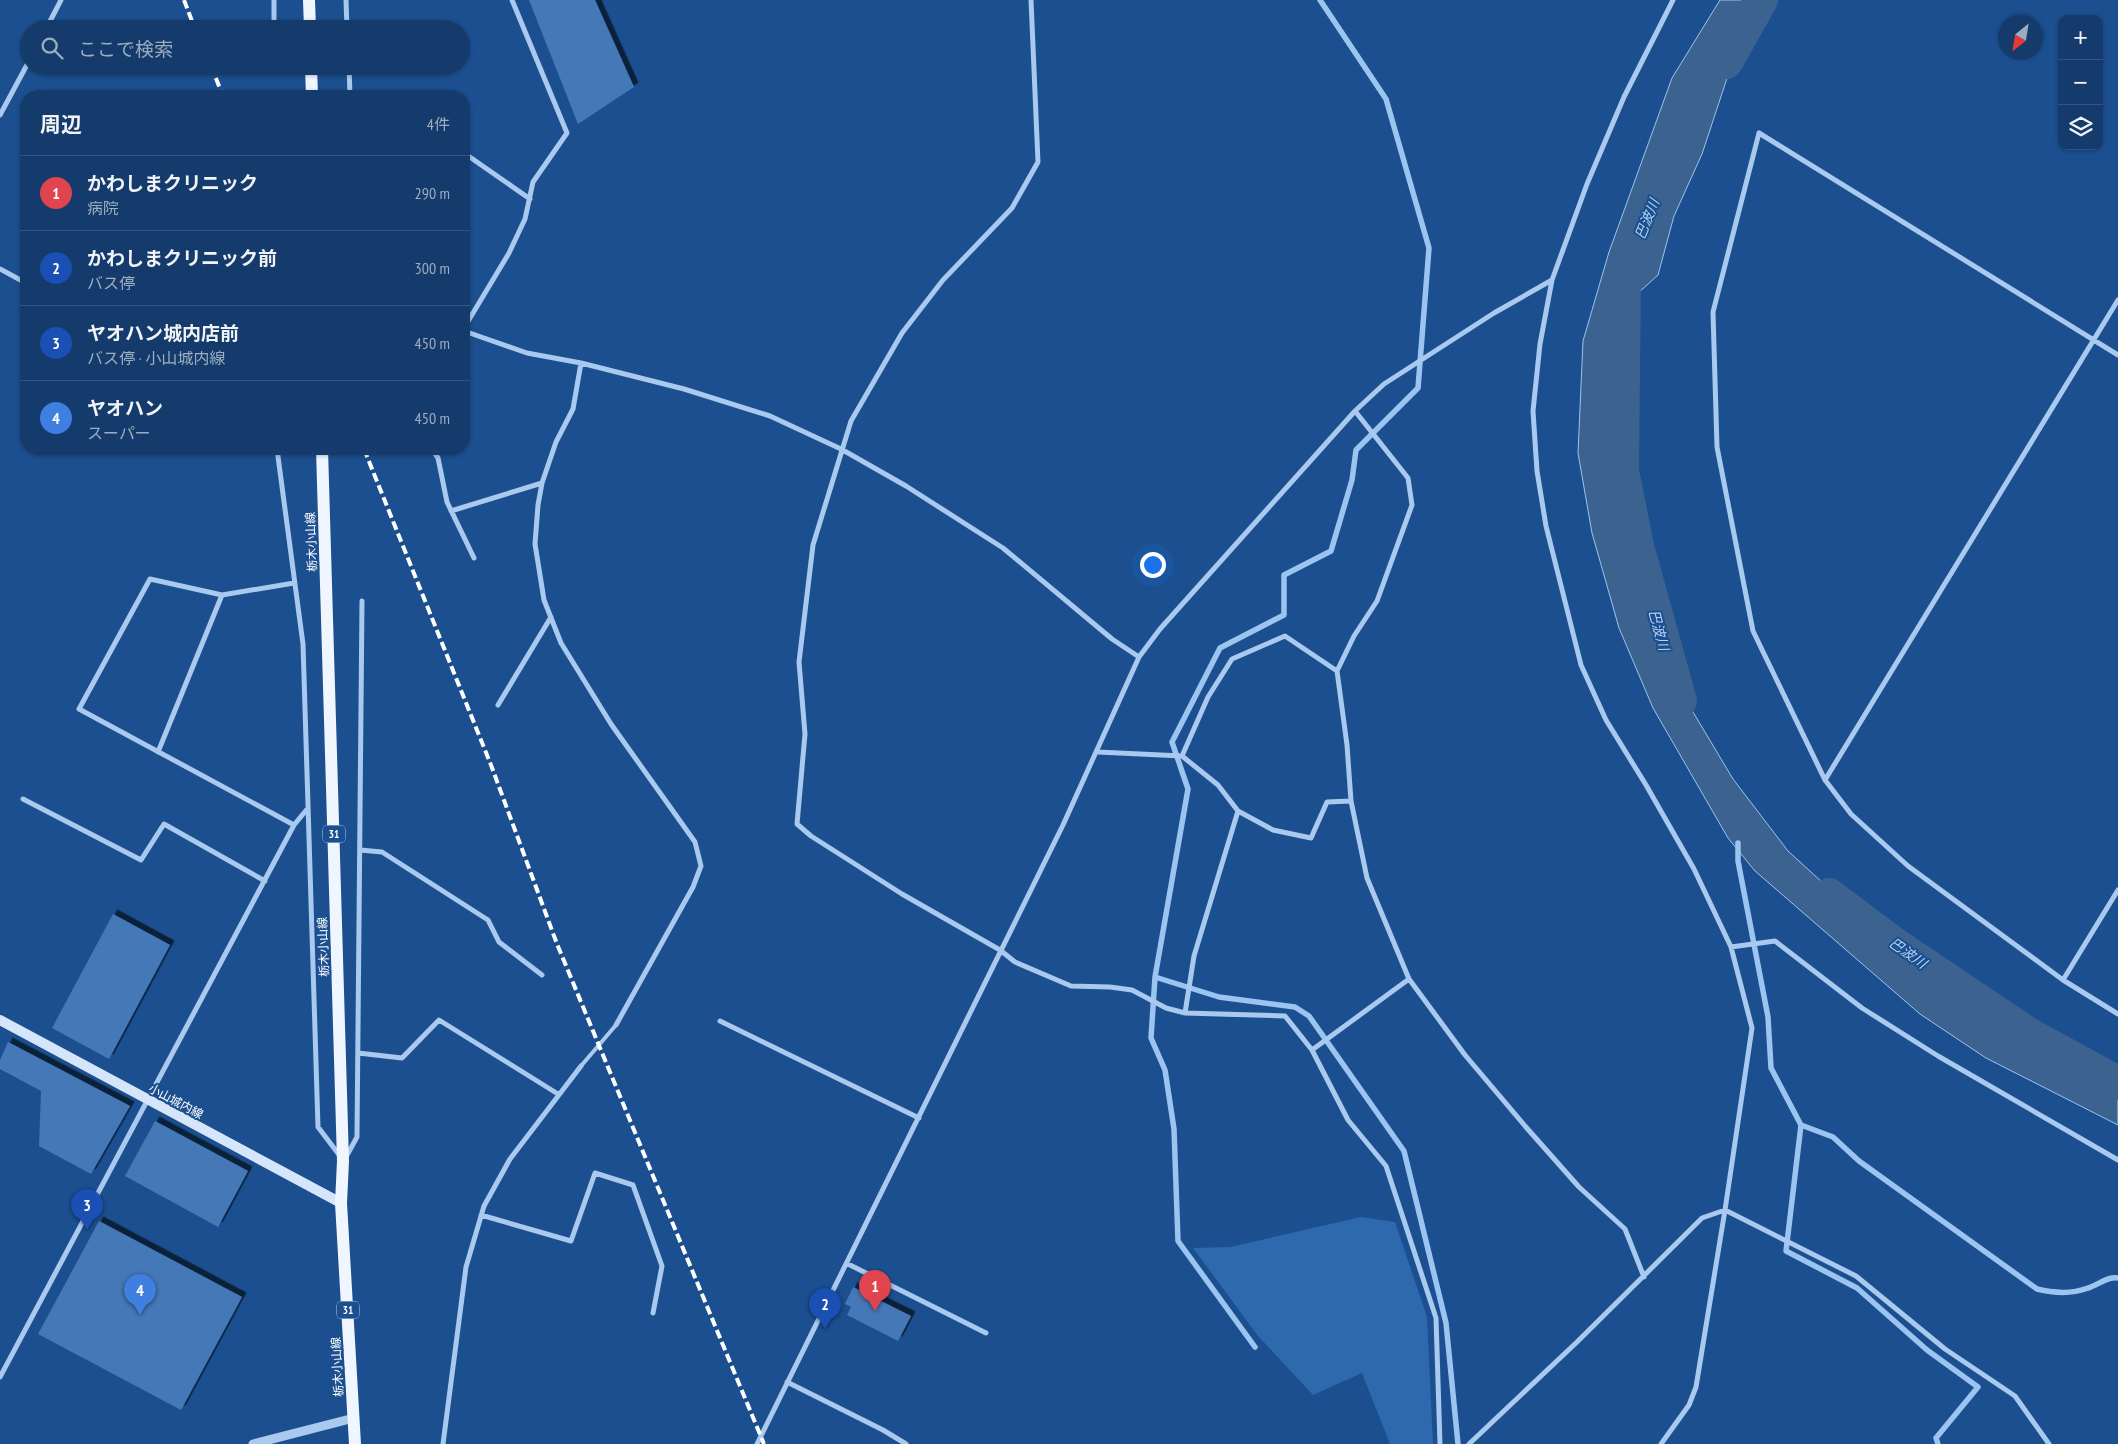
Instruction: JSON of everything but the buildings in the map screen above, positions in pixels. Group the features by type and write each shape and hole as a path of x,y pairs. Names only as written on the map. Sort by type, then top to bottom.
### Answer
{"main road":[{"path":"309,0 310,20"},
{"path":"311,75 312,90"},
{"name":"栃木小山線","path":"322,455 344,1161 341,1203 355,1444"},
{"name":"小山城内線","path":"0,1020 341,1203"}],"street":[{"path":"51,20 61,0"},
{"path":"274,0 274,19"},
{"path":"346,0 347,20"},
{"path":"470,319 509,253 525,219 534,182 567,133 512,0"},
{"path":"1031,0 1038,162 1012,208 943,280 902,332 851,421 813,545 799,662 805,734 797,824 811,836 886,883 1000,950 1015,962 1071,986 1110,987 1132,990 1166,1008 1186,1013 1285,1016 1312,1050 1348,1120 1386,1166 1436,1318 1440,1444"},
{"path":"1661,1444 1689,1405 1696,1387 1752,1028 1731,947 1694,869 1606,720 1581,666 1546,526 1537,471 1533,411 1540,344 1552,280 1588,184 1624,97 1672,0"},
{"path":"0,115 21,75"},
{"path":"349,75 350,90"},
{"path":"2118,355 1759,132 1713,312 1717,446 1753,632 1825,780 1850,814 1908,866 2063,980 2118,1014"},
{"path":"470,157 530,199"},
{"path":"0,269 20,280"},
{"path":"757,1444 774,1414 787,1382 848,1264 1098,752 1138,657 1160,629 1355,412 1384,384 1494,313 1552,280"},
{"path":"1825,780 2118,300"},
{"path":"470,331 527,353 581,363 684,389 770,416 841,450 906,486 1003,548 1112,639 1138,657"},
{"path":"581,363 573,409 556,442 542,483 535,544 544,600 561,643 610,724 695,842 701,866 693,887 616,1025"},
{"path":"1355,412 1408,478 1412,505 1377,601 1354,636 1337,671 1347,745 1351,801 1367,878 1409,979 1465,1055 1524,1126 1579,1188 1625,1228 1644,1277"},
{"path":"278,455 303,644 318,1127 344,1161 357,1137 362,601"},
{"path":"436,455 446,502 474,558"},
{"path":"451,511 542,483"},
{"path":"294,583 222,594 150,579 79,708 294,825"},
{"path":"158,752 222,594"},
{"path":"498,705 551,617"},
{"path":"1182,756 1208,697 1232,659 1285,636 1337,671"},
{"path":"1098,752 1182,756 1218,785 1238,811 1273,830 1311,838 1327,802 1351,801"},
{"path":"23,800 141,860 164,824 265,881"},
{"path":"0,1376 294,825 308,808"},
{"path":"1186,1013 1194,956 1238,811"},
{"path":"360,850 382,852 488,920 499,942 542,975"},
{"path":"2063,980 2118,890"},
{"path":"1731,947 1775,941 1862,1008 1938,1056 2118,1160"},
{"path":"1312,1050 1409,979"},
{"path":"358,1053 402,1058 439,1020 558,1094"},
{"path":"720,1021 919,1118"},
{"path":"443,1444 466,1267 484,1206 510,1159 581,1066"},
{"path":"481,1215 571,1241 595,1173 634,1185 662,1266 653,1313"},
{"path":"1470,1444 1644,1277 1702,1218 1725,1210 1856,1276 1945,1349 2015,1396 2049,1444"},
{"path":"848,1264 986,1333"},
{"path":"787,1382 883,1430 906,1444"},
{"path":"253,1444 354,1418"}],"lane":[{"path":"581,1066 616,1025"}],"shaded area":[{"path":"1361,1217 1395,1222 1427,1317 1433,1444 1390,1444 1362,1373 1313,1395 1258,1336 1193,1248 1230,1247"}],"water":[{"path":"1720,0 1758,0 1735,54 1702,154 1674,216 1658,275 1636,295 1613,332 1609,473 1620,538 1646,613 1693,712 1733,779 1788,851 1903,956 1986,1016 2084,1071 2118,1082 2118,1125 1986,1058 1920,1014 1755,871 1728,838 1653,708 1619,628 1592,533 1578,453 1583,341 1609,252 1672,78"}],"waterway":[{"path":"1320,0 1386,99 1429,248 1418,388 1356,450 1352,480 1331,551 1284,575 1284,615 1220,648 1172,742 1188,789 1155,977 1219,997 1295,1007 1309,1016 1404,1151 1446,1323 1458,1444"},
{"name":"巴波川","path":"1726,62 1761,0"},
{"name":"巴波川","path":"1627,269 1624,275 1622,471 1637,546 1680,701"},
{"path":"1738,843 1738,861 1768,1017 1771,1068 1801,1125 1833,1137 1859,1161 2037,1289 2069,1292 2092,1287 2110,1278 2118,1278"},
{"name":"巴波川","path":"1829,895 1893,943 2028,1034 2118,1083"},
{"path":"1155,977 1151,1038 1165,1070 1174,1129 1178,1241 1255,1347"},
{"path":"1801,1125 1786,1251 1857,1288 1927,1350 1978,1387 1936,1438 1938,1444"}],"railway":[{"path":"184,0 192,20"},
{"path":"215,75 221,90"},
{"path":"366,455 491,765 557,944 764,1444"}],"place":[{"name":"ヤオハン城内店前","path":"87,1230"},
{"name":"かわしまクリニック","path":"875,1311"},
{"name":"ヤオハン","path":"140,1315"},
{"name":"かわしまクリニック前","path":"825,1329"}]}
